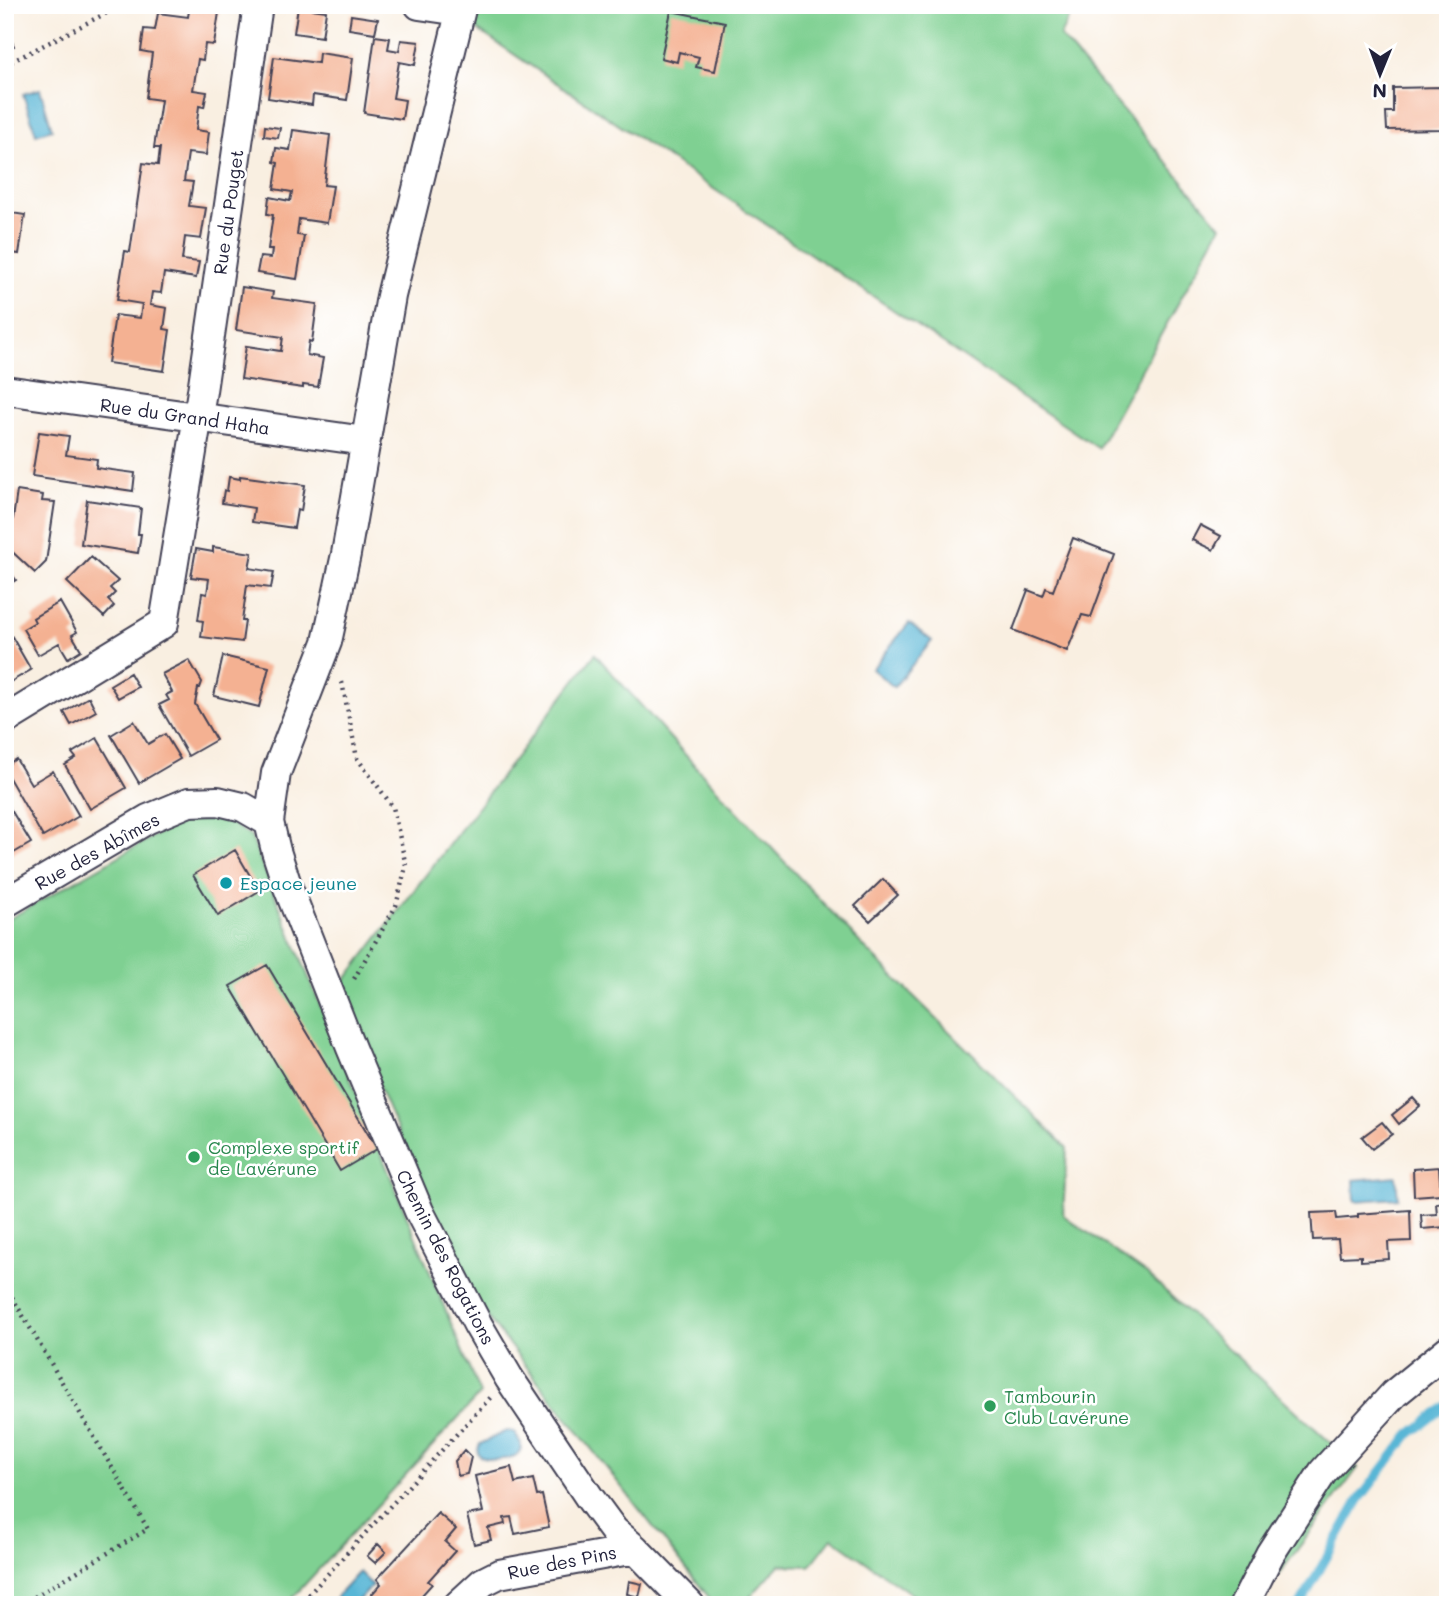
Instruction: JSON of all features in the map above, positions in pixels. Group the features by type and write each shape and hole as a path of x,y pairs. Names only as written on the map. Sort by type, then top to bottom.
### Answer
{"street":[{"name":"Rue du Pouget","path":"5,720 164,623 198,418 258,5"},
{"path":"269,822 276,773 327,642 346,554 391,296 458,8 419,5"},
{"name":"Rue du Grand Haha","path":"5,390 365,441"},
{"name":"Rue des Abîmes","path":"5,902 148,819 189,802 218,801 243,807 269,822"},
{"name":"Chemin des Rogations","path":"269,822 287,885 351,1048 419,1211 478,1325 509,1378 614,1531 690,1605"},
{"path":"1244,1605 1270,1555 1322,1472 1394,1394 1448,1350"},
{"name":"Rue des Pins","path":"458,1605 483,1581 499,1574 635,1549"}],"path":[{"path":"5,65 122,5"},
{"path":"323,654 340,672 357,758 393,807 406,866 396,906 350,986"},
{"path":"5,1285 148,1530 21,1605"},
{"path":"299,1605 509,1378"}],"green space":[{"path":"480,5 1075,5 1060,36 1221,226 1098,448 475,28"},
{"path":"595,654 865,948 1067,1148 1063,1215 1148,1275 1358,1468 1256,1605 927,1605 832,1538 810,1566 779,1565 743,1605 715,1605 469,1294 337,991"},
{"name":"Complexe sportif de Lavérune","path":"186,818 224,818 251,837 480,1394 286,1605 5,1605 5,921"}],"water":[{"path":"40,89 52,129 36,134 23,94"},
{"path":"909,623 932,641 894,687 872,669"},
{"path":"1396,1176 1398,1198 1355,1201 1354,1180"},
{"path":"506,1431 514,1432 521,1444 518,1454 494,1460 479,1455 480,1444"},
{"path":"359,1572 372,1585 354,1605 337,1605 338,1595"}],"building":[{"path":"5,5 12,5 8,33 14,46 5,50"},
{"path":"190,5 220,6 214,45 205,44 203,60 198,59 193,90 207,92 204,107 199,106 196,130 209,132 206,155 188,153 184,181 193,182 189,206 206,208 201,239 185,237 182,260 199,262 196,278 164,273 161,293 152,292 150,305 167,308 164,329 170,330 164,371 108,363 115,315 140,318 142,304 117,300 125,251 130,252 143,163 158,165 160,148 154,148 161,100 146,98 152,53 141,51 144,29 155,30 158,13 188,17"},
{"path":"298,7 326,11 322,37 294,33"},
{"path":"671,11 725,22 715,71 696,67 699,57 679,52 677,62 661,58"},
{"path":"351,15 378,19 375,33 349,29"},
{"path":"375,36 390,38 388,49 399,51 401,40 419,42 415,65 399,62 393,98 405,100 402,119 364,113"},
{"path":"319,53 353,58 347,100 313,95 312,105 268,98 274,57 318,63"},
{"path":"1442,87 1442,92 1448,92 1447,126 1442,126 1442,129 1387,130 1386,112 1393,112 1393,88"},
{"path":"265,126 280,128 278,138 264,136"},
{"path":"293,130 330,135 324,185 333,186 327,223 299,219 297,235 304,236 297,279 257,273 260,257 271,258 272,249 268,249 273,215 267,214 269,197 290,201 292,192 274,189 278,163 274,162 276,148 290,150"},
{"path":"5,212 25,215 19,254 5,252"},
{"path":"242,287 273,292 272,298 317,304 312,342 309,341 307,355 323,358 318,387 303,385 303,388 241,379 246,346 281,351 283,337 236,330"},
{"path":"39,432 69,436 66,455 97,459 96,468 135,473 133,491 32,476"},
{"path":"240,476 305,485 301,511 297,510 294,528 252,522 254,508 222,503 229,477 240,479"},
{"path":"17,491 43,495 42,501 55,502 46,562 35,573 5,545 5,523 7,525 13,519"},
{"path":"87,500 141,508 138,553 81,544"},
{"path":"1200,525 1221,536 1213,550 1192,540"},
{"path":"1073,538 1114,554 1091,617 1082,615 1067,651 1013,630 1028,590 1043,596 1046,588 1053,591"},
{"path":"213,547 252,553 249,568 274,572 271,588 247,585 242,642 201,637 203,621 198,620 202,593 207,594 209,579 191,577 196,549 213,552"},
{"path":"91,557 118,581 110,588 115,593 108,600 114,606 104,617 67,582"},
{"path":"5,564 16,580 5,587"},
{"path":"60,602 77,632 72,635 81,650 68,658 59,643 38,655 23,629 35,622 33,618"},
{"path":"11,635 31,670 5,685 5,639"},
{"path":"223,656 269,667 259,707 214,696"},
{"path":"189,660 202,682 195,704 216,740 188,756 159,705 169,700 166,695 172,692 162,674"},
{"path":"130,673 138,687 118,698 110,685"},
{"path":"89,697 96,711 71,725 64,712"},
{"path":"134,721 148,744 165,734 180,759 139,783 111,735"},
{"path":"97,738 126,788 90,809 65,765 76,758 72,753"},
{"path":"16,759 31,784 53,771 79,816 43,837 5,771 5,766"},
{"path":"5,800 31,843 5,858"},
{"name":"Espace jeune","path":"235,850 259,891 218,916 193,875"},
{"path":"883,879 898,895 870,921 855,906"},
{"path":"267,965 377,1149 340,1171 230,986"},
{"path":"1413,1098 1420,1106 1399,1124 1392,1115"},
{"path":"1382,1122 1392,1134 1372,1149 1362,1137"},
{"path":"1439,1167 1441,1194 1414,1196 1413,1169"},
{"path":"1444,1202 1446,1227 1422,1229 1421,1215 1437,1214 1436,1203"},
{"path":"1410,1210 1411,1241 1388,1242 1389,1259 1361,1261 1361,1256 1340,1257 1338,1239 1313,1240 1311,1213 1336,1212 1337,1219 1358,1217 1358,1214"},
{"path":"464,1450 471,1457 467,1474 458,1476 455,1461"},
{"path":"511,1467 515,1483 533,1479 537,1496 542,1495 549,1527 515,1534 511,1517 504,1518 505,1524 488,1528 491,1540 474,1544 467,1515 483,1512 475,1476"},
{"path":"438,1513 456,1529 445,1542 455,1551 428,1581 432,1584 413,1605 362,1605 381,1584 377,1579"},
{"path":"378,1544 386,1552 375,1563 367,1556"},
{"path":"629,1581 642,1584 639,1597 627,1594"}],"waterway":[{"path":"1300,1605 1359,1500 1408,1436 1448,1405"}],"place":[{"name":"Espace jeune","path":"226,883"},
{"name":"Complexe sportif de Lavérune","path":"194,1157"},
{"name":"Tambourin Club Lavérune","path":"990,1406"}]}
